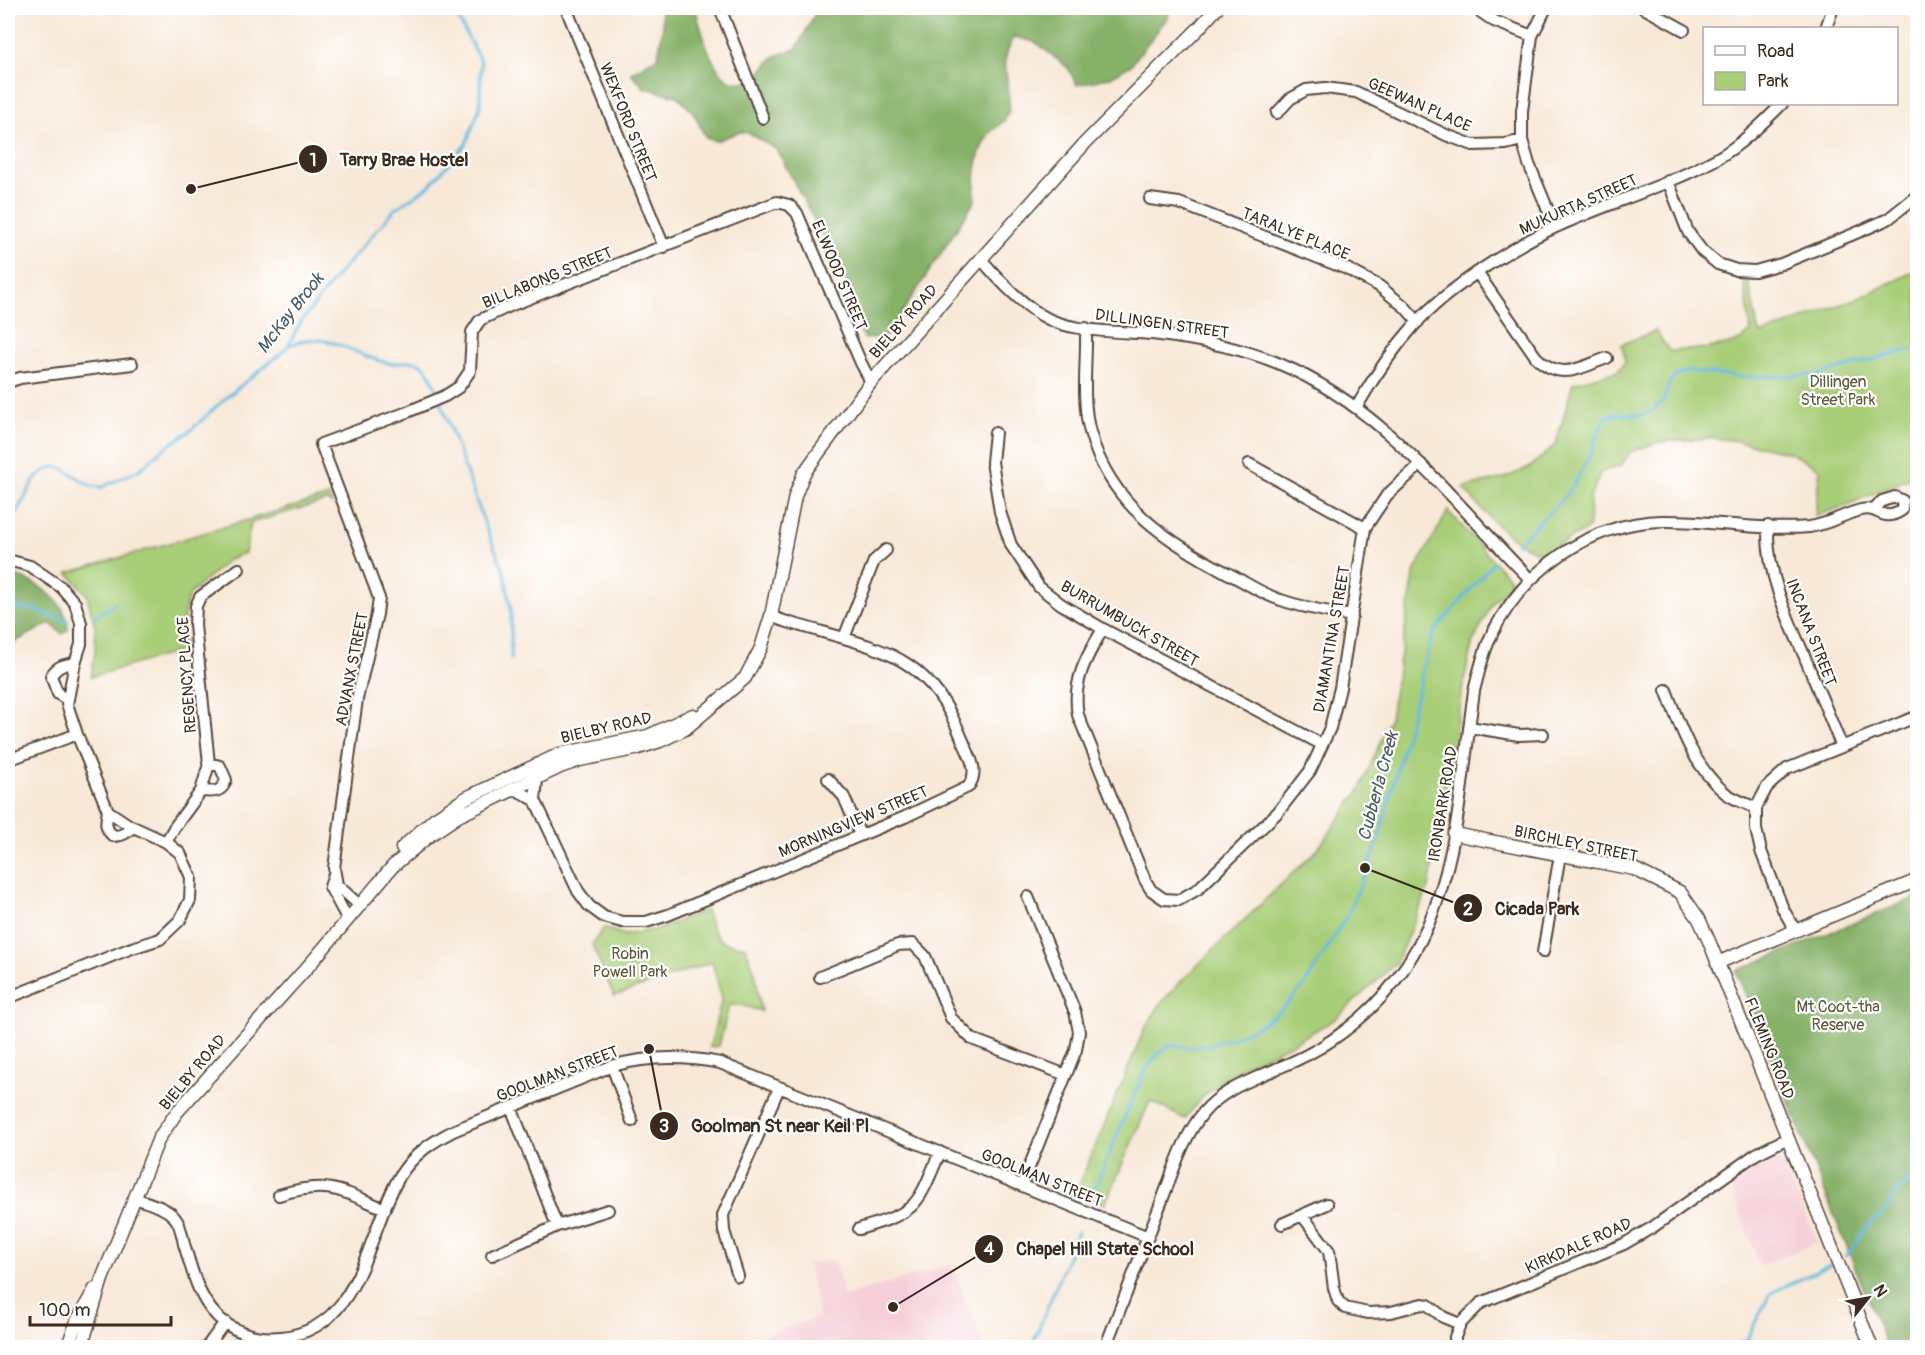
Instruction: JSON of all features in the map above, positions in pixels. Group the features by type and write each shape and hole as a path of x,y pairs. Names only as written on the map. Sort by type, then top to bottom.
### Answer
{"street":[{"name":"WEXFORD STREET","path":"566,8 664,247"},
{"path":"720,8 763,118"},
{"name":"BIELBY ROAD","path":"81,1347 92,1318 102,1279 159,1138 177,1112 312,962 393,866 430,835 458,816 513,788 580,760 635,749 660,741 685,729 745,678 761,648 771,616 795,496 804,473 871,382 1086,142 1217,8"},
{"path":"1475,8 1494,21 1532,36"},
{"path":"1546,8 1532,36 1522,111 1522,140 1528,164 1555,227"},
{"path":"1644,8 1684,30"},
{"path":"1826,27 1833,8"},
{"name":"GEEWAN PLACE","path":"1277,113 1290,99 1306,90 1324,88 1356,92 1446,135 1473,145 1506,144 1522,140"},
{"name":"MUKURTA STREET","path":"1356,408 1385,363 1418,322 1447,296 1520,246 1555,227 1668,181 1717,158 1752,132 1781,105"},
{"path":"1668,181 1688,232 1702,251 1718,264 1736,270 1755,271 1780,264 1861,231 1888,219 1917,195"},
{"name":"TARALYE PLACE","path":"1150,199 1179,203 1347,269 1379,286 1405,307 1418,322"},
{"name":"BILLABONG STREET","path":"321,444 405,413 445,396 459,387 470,371 472,332 480,320 512,305 777,202 789,205 797,213"},
{"name":"ELWOOD STREET","path":"797,213 871,382"},
{"name":"DILLINGEN STREET","path":"981,259 1015,295 1041,316 1065,325 1176,337 1236,348 1281,364 1306,376 1356,408 1393,437 1530,579"},
{"path":"1478,274 1536,357 1546,366 1559,372 1607,358"},
{"path":"1086,328 1085,405 1090,432 1100,460 1116,488 1141,517 1171,542 1278,599 1298,606 1352,616"},
{"path":"8,382 20,378 132,364"},
{"name":"BURRUMBUCK STREET","path":"995,433 992,462 1000,512 1011,545 1039,587 1061,604 1103,629 1321,744"},
{"name":"ADVANX STREET","path":"321,444 379,598 357,699 334,874 330,887 352,912"},
{"path":"1249,464 1365,528"},
{"name":"DIAMANTINA STREET","path":"1103,629 1078,679 1075,698 1078,715 1144,880 1151,890 1164,899 1179,900 1197,889 1278,812 1310,771 1330,728 1340,688 1365,528 1387,495 1421,464"},
{"name":"IRONBARK ROAD","path":"1105,1347 1183,1147 1190,1132 1207,1108 1232,1089 1293,1062 1332,1040 1361,1017 1398,976 1425,934 1445,879 1480,663 1491,635 1510,602 1530,579 1541,568 1575,546 1615,529 1638,523 1661,521 1811,526 1830,522 1858,510 1866,508 1874,510"},
{"name":"INCANA STREET","path":"1768,526 1767,546 1775,580 1789,621 1841,745"},
{"path":"843,638 874,561 886,550"},
{"path":"8,560 30,566 60,586 75,603 81,623 81,644 68,700 77,734 108,811 105,824 108,832 113,836 127,833 133,827"},
{"name":"REGENCY PLACE","path":"166,842 201,791 208,763 195,625 196,606 200,597 239,568"},
{"name":"MORNINGVIEW STREET","path":"535,800 578,891 589,906 604,917 622,922 646,922 668,915 860,835 968,787 974,779 974,767 954,717 922,673 901,659 771,616"},
{"path":"68,700 58,694 51,676 55,669 75,663"},
{"path":"1666,690 1684,738 1702,769 1724,793 1756,808"},
{"name":"BIELBY ROAD","path":"352,912 364,888 384,864 434,819 466,798 560,754 648,736 708,708"},
{"path":"1795,930 1783,909 1761,851 1756,829 1756,808 1767,787 1786,769 1917,716"},
{"path":"1469,727 1518,735 1543,734"},
{"path":"8,760 77,734"},
{"path":"201,791 218,791 224,786 226,780 220,766 208,763"},
{"path":"513,788 535,800 537,778"},
{"path":"828,779 844,797 860,835"},
{"path":"8,998 160,939 180,920 190,900 191,877 180,853 166,842 133,827 108,811"},
{"name":"BIRCHLEY STREET","path":"1454,834 1634,869 1680,892 1699,918 1718,963"},
{"path":"1543,952 1560,855"},
{"path":"334,874 337,885 352,912"},
{"path":"1718,963 1917,880"},
{"path":"1022,1185 1076,1050 1079,1032 1075,1012 1028,897"},
{"path":"820,977 898,945 913,944 926,956 951,1018 972,1039 1066,1075"},
{"name":"FLEMING ROAD","path":"1718,963 1872,1347"},
{"name":"GOOLMAN STREET","path":"135,1198 162,1209 175,1218 202,1297 211,1310 225,1323 252,1336 269,1338 291,1336 318,1327 338,1310 350,1293 401,1175 416,1156 433,1142 453,1131 612,1066 648,1059 680,1057 720,1064 1148,1237"},
{"path":"612,1066 632,1121"},
{"path":"738,1276 724,1231 723,1215 780,1088"},
{"path":"511,1107 557,1226"},
{"name":"KIRKDALE ROAD","path":"1460,1324 1481,1303 1624,1244 1653,1227 1756,1154 1788,1138"},
{"path":"859,1229 894,1219 918,1203 939,1152"},
{"path":"279,1196 311,1188 334,1188 385,1209"},
{"path":"1282,1224 1327,1204"},
{"path":"492,1255 557,1226 608,1210"},
{"path":"1302,1215 1329,1251 1334,1288 1338,1301 1345,1308 1368,1312 1391,1312 1422,1304 1428,1305 1443,1317 1460,1324 1455,1337 1455,1347"},
{"name":"BIELBY ROAD","path":"67,1347 88,1299 102,1279"},
{"path":"206,1347 225,1323"}],"shaded area":[{"path":"1769,1159 1776,1159 1784,1164 1817,1242 1760,1266 1731,1187"},
{"path":"834,1260 844,1297 952,1264 984,1347 727,1347 819,1317 808,1264"}],"green space":[{"path":"660,8 695,8 714,63 722,74 732,81 744,82 758,75 774,57 796,49 818,8 1170,8 1168,17 1131,65 1111,77 1077,85 1068,68 1035,42 1015,37 1006,54 1008,114 984,141 975,175 975,201 887,336 865,339 860,330 845,278 777,150 749,133 739,132 716,141 706,138 693,112 677,96 645,88 631,73 658,57 663,25"},
{"name":"Dillingen Street Park","path":"1917,270 1917,475 1815,516 1820,469 1791,453 1732,440 1710,438 1659,442 1630,452 1621,466 1601,472 1590,497 1589,528 1543,554 1519,543 1509,535 1463,488 1504,478 1529,468 1556,444 1573,383 1618,371 1625,362 1622,344 1656,331 1669,351 1725,345 1745,337 1751,331 1744,281 1749,281 1758,331 1763,334 1861,297"},
{"path":"329,496 332,504 326,501 251,523 245,553 228,560 189,595 184,613 184,650 91,677 95,652 95,626 87,595 68,573"},
{"path":"1448,511 1510,579 1509,586 1493,602 1472,644 1462,690 1429,887 1396,963 1334,1020 1293,1043 1242,1067 1201,1098 1185,1119 1150,1101 1105,1204 1076,1192 1144,1030 1161,1003 1317,850 1360,790 1390,718 1415,570"},
{"path":"8,574 29,581 48,593 62,609 67,619 68,630 62,634 50,623 8,646"},
{"name":"Mt Coot-tha Reserve","path":"1917,897 1917,1347 1887,1347 1736,971"},
{"name":"Robin Powell Park","path":"706,910 714,932 722,941 745,946 755,972 761,1011 740,1005 729,1005 719,1046 710,1047 722,998 712,962 614,996 592,944 604,928 625,935 659,929"}],"waterway":[{"name":"McKay Brook","path":"8,529 39,474 53,467 62,468 91,486 102,487 139,470 162,450 190,431 288,346 301,322 336,277 395,209 429,186 466,144 480,107 481,62 460,22 446,8"},
{"path":"288,346 306,340 327,341 388,363 416,362 427,370 434,383 504,571 511,609 511,659"},
{"name":"Cubberla Creek","path":"1517,544 1568,494 1591,454 1597,434 1606,418 1616,414 1642,415 1654,410 1663,401 1670,382 1676,375 1689,371 1742,377 1818,375 1918,347"},
{"name":"Cubberla Creek","path":"1091,1197 1144,1072 1157,1055 1168,1046 1177,1045 1188,1048 1238,1036 1262,1024 1281,1010 1304,986 1348,914 1378,843 1433,633 1493,563"},
{"path":"93,616 116,603"},
{"path":"8,606 30,609 68,621"},
{"path":"1845,1256 1868,1225 1883,1213 1897,1191 1918,1173"},
{"name":"Cubberla Creek","path":"1031,1348 1078,1232"},
{"path":"1747,1340 1771,1293 1830,1265"},
{"path":"1747,1340 1752,1348"},
{"path":"1727,1348 1747,1340"}],"place":[{"name":"Tarry Brae Hostel","path":"191,189"},
{"name":"Cicada Park","path":"1365,868"},
{"name":"Goolman St near Keil Pl","path":"649,1049"},
{"name":"Chapel Hill State School","path":"893,1307"}]}
